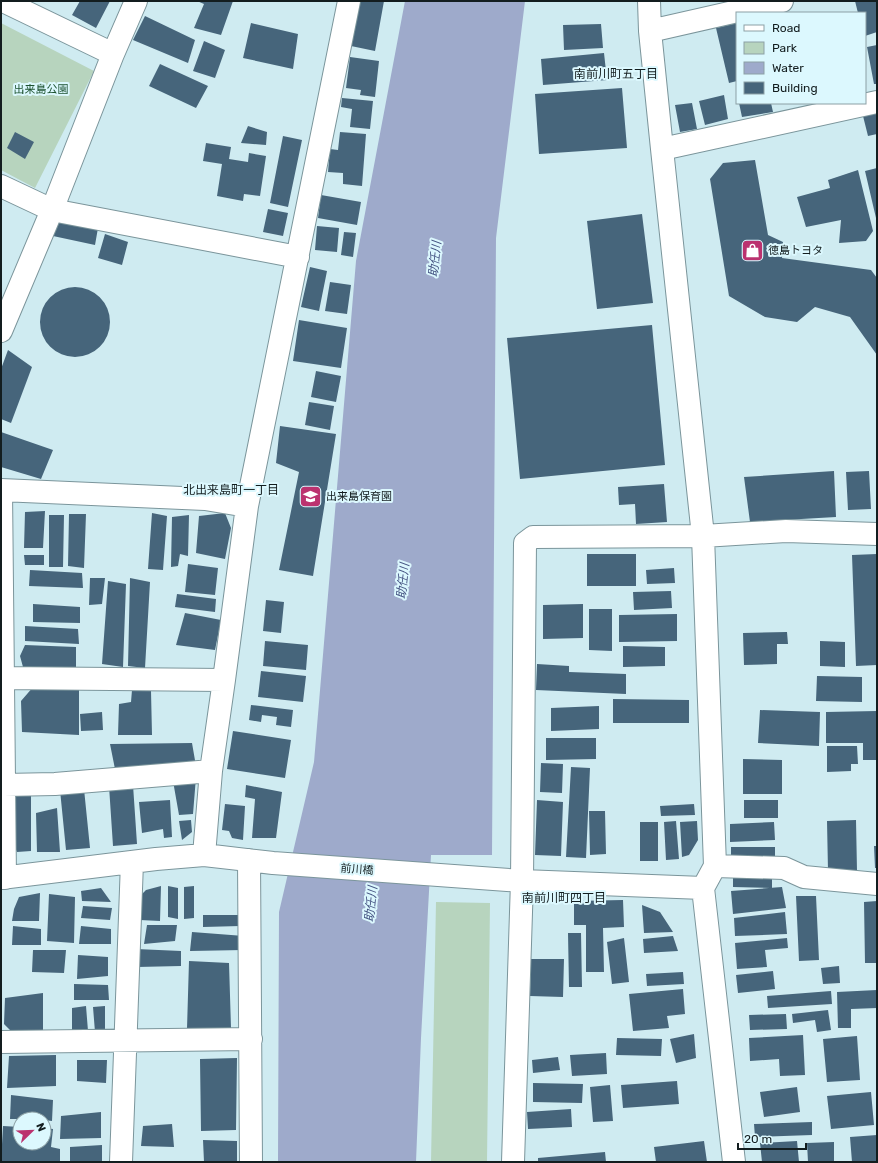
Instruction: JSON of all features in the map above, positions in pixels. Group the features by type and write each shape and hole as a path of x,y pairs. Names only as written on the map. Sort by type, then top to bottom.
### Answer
{"street":[{"path":"1,331 52,210 113,54 136,1"},
{"path":"204,855 211,771 247,506 349,1"},
{"path":"649,1 650,31 703,536 715,866 703,888 734,1162"},
{"path":"650,31 782,1"},
{"path":"11,3 113,54"},
{"path":"662,149 877,102"},
{"path":"1,186 52,210 298,257"},
{"path":"3,878 1,490 205,500 247,506"},
{"path":"513,1162 522,881 525,543 533,537 703,536 786,532 877,534"},
{"path":"2,678 224,680"},
{"path":"3,775 55,784 211,771"},
{"name":"前川橋","path":"3,878 132,862 204,855 273,863 522,881 703,888"},
{"path":"249,860 251,1162"},
{"path":"121,1162 132,862"},
{"path":"715,866 784,868 804,877 877,884"},
{"path":"1,1042 250,1038"}],"green space":[{"name":"出来島公園","path":"1,23 94,71 35,188 1,170"},
{"path":"436,902 490,903 487,1162 431,1162"}],"water":[{"name":"助任川","path":"405,1 525,1 496,238 492,855 431,855 416,1162 278,1162 279,912 314,762 356,261"}],"building":[{"path":"80,1 110,1 96,28 72,15"},
{"path":"197,1 233,1 221,35 194,28 204,4"},
{"path":"359,1 384,1 375,51 351,46"},
{"path":"855,1 877,1 877,32 866,36 866,12 858,12"},
{"path":"145,16 195,40 188,63 133,40"},
{"path":"251,23 298,34 293,69 243,58"},
{"path":"736,23 736,81 729,83 716,28"},
{"path":"601,24 603,48 564,50 563,25"},
{"path":"204,41 225,50 215,78 193,71"},
{"path":"877,45 877,84 874,84 867,47"},
{"path":"604,53 607,80 543,85 541,59"},
{"path":"350,57 379,61 375,97 360,95 361,90 346,88"},
{"path":"160,64 208,86 196,108 149,86"},
{"path":"622,88 627,148 539,154 535,94"},
{"path":"724,95 728,119 705,125 699,101"},
{"path":"342,98 373,101 370,129 350,127 352,109 341,107"},
{"path":"692,103 697,129 680,132 675,105"},
{"path":"739,104 771,104 773,112 742,117"},
{"path":"877,112 877,134 868,136 863,116"},
{"path":"248,126 267,132 266,145 241,143"},
{"path":"15,132 34,142 25,159 7,148"},
{"path":"340,132 366,134 362,186 343,184 343,173 328,172 330,149 338,150"},
{"path":"283,136 302,140 288,207 270,203"},
{"path":"206,143 231,147 229,159 248,162 249,153 266,156 260,196 244,194 243,201 217,196 222,164 203,161"},
{"name":"徳島トヨタ","path":"755,160 768,235 783,242 782,258 871,270 877,278 877,355 850,317 815,307 797,322 765,317 729,296 710,179 723,163"},
{"path":"877,168 877,217 876,218 865,171"},
{"path":"858,170 873,231 866,241 839,243 841,220 806,227 797,197 830,188 828,180"},
{"path":"321,195 361,202 357,225 318,218"},
{"path":"268,209 288,213 283,236 263,232"},
{"path":"642,214 653,303 597,309 587,221"},
{"path":"58,221 98,228 95,245 53,236"},
{"path":"317,226 339,228 337,252 315,250"},
{"path":"344,232 356,233 353,257 341,255"},
{"path":"105,234 128,242 122,265 98,258"},
{"path":"310,267 327,271 319,311 301,307"},
{"path":"330,282 351,285 347,314 325,311"},
{"path":"68,287 82,287 95,293 104,302 108,308 110,322 108,336 100,347 89,355 82,357 68,357 61,355 50,347 42,336 40,329 40,315 42,308 50,297 61,289"},
{"path":"299,320 347,328 341,368 293,361"},
{"path":"652,325 665,465 520,479 507,338"},
{"path":"8,350 32,367 11,423 1,419 1,369"},
{"path":"316,371 341,376 336,402 311,397"},
{"path":"309,402 334,406 330,430 305,425"},
{"path":"280,426 336,434 313,576 279,570 299,472 276,463"},
{"path":"1,432 53,450 41,479 1,467"},
{"path":"834,471 836,517 750,522 744,477"},
{"path":"869,471 871,509 848,510 846,472"},
{"path":"664,484 667,522 636,524 635,504 619,505 618,487"},
{"path":"45,511 43,548 24,548 25,512"},
{"path":"152,513 167,516 163,570 148,569"},
{"path":"225,513 231,528 225,559 196,553 199,516"},
{"path":"69,514 86,514 84,568 68,566"},
{"path":"49,515 64,515 63,567 49,567"},
{"path":"189,515 188,556 180,554 178,566 171,567 172,517"},
{"path":"587,554 636,554 636,586 587,586"},
{"path":"877,554 877,665 856,666 852,555"},
{"path":"24,555 44,555 44,565 25,565"},
{"path":"188,564 218,568 215,595 185,592"},
{"path":"674,568 675,583 647,584 646,570"},
{"path":"30,570 82,573 83,588 29,586"},
{"path":"90,578 105,578 102,604 89,605"},
{"path":"130,578 150,582 145,668 128,666"},
{"path":"108,581 126,584 123,667 102,664"},
{"path":"671,591 672,608 634,610 633,592"},
{"path":"177,594 216,599 215,612 175,607"},
{"path":"266,600 284,602 281,633 263,631"},
{"path":"33,604 80,607 80,623 33,622"},
{"path":"583,604 583,638 543,639 543,605"},
{"path":"589,609 612,609 612,651 589,650"},
{"path":"185,613 221,620 215,650 176,645"},
{"path":"677,614 677,641 619,642 619,615"},
{"path":"25,626 78,629 79,644 25,641"},
{"path":"787,632 788,644 777,644 777,664 744,665 743,633"},
{"path":"265,641 308,645 306,670 263,666"},
{"path":"820,641 845,642 845,667 820,666"},
{"path":"25,645 76,647 76,667 23,667 20,656"},
{"path":"623,646 665,647 665,666 623,667"},
{"path":"537,664 569,666 569,672 626,674 626,694 536,690"},
{"path":"261,671 306,676 303,702 258,697"},
{"path":"817,676 862,677 862,702 816,701"},
{"path":"79,684 79,735 22,732 21,701 34,686"},
{"path":"132,690 151,691 152,735 118,735 119,704 131,702"},
{"path":"613,699 689,700 689,723 613,723"},
{"path":"251,705 293,710 291,727 276,725 277,717 262,715 261,722 249,720"},
{"path":"599,706 599,729 551,731 551,708"},
{"path":"760,710 820,712 819,746 758,743"},
{"path":"877,711 877,760 863,760 863,743 826,743 826,712"},
{"path":"102,712 103,730 81,731 80,714"},
{"path":"233,731 291,740 285,778 227,769"},
{"path":"546,738 596,738 596,759 546,760"},
{"path":"192,743 196,766 115,769 110,744"},
{"path":"827,746 857,746 858,764 851,764 851,771 827,772"},
{"path":"743,759 782,760 782,794 743,794"},
{"path":"541,763 563,764 562,793 540,792"},
{"path":"571,767 590,768 586,858 566,857"},
{"path":"196,777 193,814 179,815 173,781"},
{"path":"133,785 137,844 113,846 109,786"},
{"path":"246,785 282,792 276,838 252,838 255,799 245,797"},
{"path":"84,789 90,848 66,850 60,790"},
{"path":"31,793 31,851 17,852 14,845 12,794"},
{"path":"170,800 172,837 164,838 163,829 142,833 139,802"},
{"path":"537,800 563,802 561,856 535,855"},
{"path":"744,800 778,800 778,818 744,818"},
{"path":"225,804 245,806 243,840 232,838 229,831 222,830"},
{"path":"694,804 695,815 661,816 660,806"},
{"path":"57,808 60,852 37,852 36,813"},
{"path":"589,811 605,811 606,854 590,855"},
{"path":"191,820 192,832 182,840 179,821"},
{"path":"856,820 857,871 828,871 827,821"},
{"path":"676,821 679,859 666,860 664,822"},
{"path":"697,821 698,840 689,855 682,857 680,822"},
{"path":"640,822 658,822 658,861 640,861"},
{"path":"774,822 775,840 730,842 730,824"},
{"path":"874,846 877,846 877,868 875,868"},
{"path":"731,847 775,847 775,858 731,858"},
{"path":"733,875 772,875 772,888 733,887"},
{"path":"161,886 160,921 140,920 139,897 146,890"},
{"path":"168,886 178,888 178,919 168,917"},
{"path":"194,886 194,918 184,919 184,887"},
{"path":"782,887 786,908 733,914 731,891"},
{"path":"101,888 111,902 82,901 81,891"},
{"path":"40,893 39,921 12,921 14,909 19,897"},
{"path":"49,894 75,897 74,943 47,941"},
{"path":"796,896 816,896 819,960 799,961"},
{"path":"623,900 624,927 603,928 604,972 586,972 586,925 574,925 574,901"},
{"path":"877,901 877,963 865,963 864,902"},
{"path":"642,905 660,912 673,932 644,933"},
{"path":"83,906 112,908 110,920 81,918"},
{"path":"785,912 787,934 735,936 734,918"},
{"path":"203,915 240,915 240,926 203,927"},
{"path":"147,925 177,925 175,941 144,944"},
{"path":"13,926 41,929 41,945 12,945"},
{"path":"81,926 111,929 111,944 79,944"},
{"path":"192,932 244,936 243,950 190,951"},
{"path":"568,933 581,933 582,987 569,987"},
{"path":"673,936 678,951 644,953 643,939"},
{"path":"624,938 629,982 612,984 607,942"},
{"path":"787,938 788,948 765,950 767,967 737,969 735,943"},
{"path":"136,949 181,951 181,966 137,967"},
{"path":"33,950 66,950 64,973 32,972"},
{"path":"78,955 108,957 108,976 77,979"},
{"path":"531,959 564,959 563,997 530,996"},
{"path":"189,961 229,963 231,1028 187,1029"},
{"path":"839,966 840,983 823,984 821,968"},
{"path":"773,971 775,989 738,993 736,975"},
{"path":"683,972 684,984 647,986 646,974"},
{"path":"74,984 108,985 109,1000 74,1000"},
{"path":"683,989 685,1014 667,1016 669,1028 633,1031 629,994"},
{"path":"877,990 877,1008 851,1009 851,1028 838,1028 837,992"},
{"path":"831,991 832,1004 768,1008 767,996"},
{"path":"43,993 43,1031 13,1033 4,1024 5,998"},
{"path":"86,1006 88,1031 72,1033 72,1008"},
{"path":"105,1006 105,1032 95,1032 93,1007"},
{"path":"828,1010 831,1030 817,1032 815,1020 793,1023 792,1014"},
{"path":"786,1014 787,1029 750,1030 749,1015"},
{"path":"694,1034 696,1058 676,1063 670,1039"},
{"path":"803,1035 805,1075 780,1076 779,1059 750,1061 749,1038"},
{"path":"857,1036 860,1080 827,1082 823,1039"},
{"path":"617,1038 662,1039 661,1056 616,1055"},
{"path":"606,1053 607,1074 572,1076 570,1055"},
{"path":"56,1055 56,1086 7,1088 9,1056"},
{"path":"558,1057 560,1070 533,1073 532,1060"},
{"path":"237,1058 236,1130 201,1131 200,1059"},
{"path":"77,1060 107,1060 106,1083 77,1081"},
{"path":"677,1081 679,1104 623,1108 621,1085"},
{"path":"533,1083 583,1084 582,1103 533,1102"},
{"path":"610,1085 613,1121 593,1122 590,1087"},
{"path":"797,1087 800,1112 764,1117 760,1092"},
{"path":"871,1092 874,1125 831,1129 827,1096"},
{"path":"11,1095 53,1100 52,1121 52,1111 12,1111 12,1119 10,1119"},
{"path":"571,1109 572,1127 528,1129 527,1112"},
{"path":"101,1112 101,1138 60,1139 61,1116"},
{"path":"812,1122 812,1135 755,1137 754,1124"},
{"path":"172,1124 174,1147 141,1146 143,1126"},
{"path":"3,1126 12,1127 12,1151 52,1151 52,1147 60,1149 60,1162 1,1162"},
{"path":"877,1135 877,1162 852,1162 850,1137"},
{"path":"203,1140 237,1141 237,1162 204,1162"},
{"path":"704,1141 707,1162 656,1162 654,1147"},
{"path":"797,1141 799,1162 762,1162 760,1143"},
{"path":"834,1142 834,1162 808,1162 807,1143"},
{"path":"102,1145 102,1162 70,1162 70,1147"},
{"path":"605,1152 606,1162 538,1162 538,1158"}],"place":[{"name":"徳島トヨタ","path":"752,250"},
{"name":"出来島保育園","path":"310,496"}],"district":[{"name":"南前川町五丁目","path":"616,74"},
{"name":"北出来島町一丁目","path":"231,490"},
{"name":"南前川町四丁目","path":"564,898"}]}
